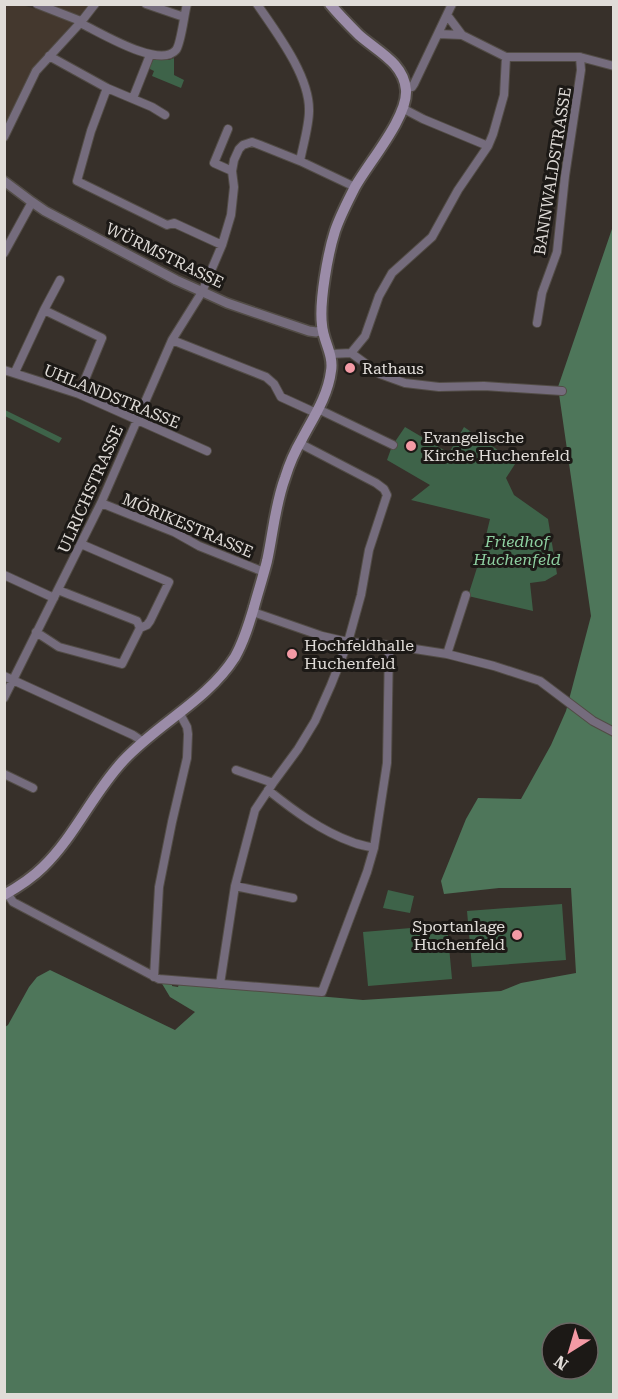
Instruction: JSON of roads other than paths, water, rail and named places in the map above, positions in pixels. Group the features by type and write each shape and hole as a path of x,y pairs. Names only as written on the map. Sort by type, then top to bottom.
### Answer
{"main road":[{"path":"6,894 42,869 57,852 115,771 142,741 194,703 221,676 244,640 267,562 277,504 285,478 299,443 317,411 332,370 330,354 322,330 321,311 335,231 356,187 398,121 406,98 406,88 395,65 360,36 330,4"}],"street":[{"path":"37,4 78,20 135,50 150,55 169,55 176,50 187,4"},
{"path":"4,137 36,71 95,4"},
{"path":"146,4 184,17"},
{"path":"257,4 299,70 307,90 309,111 300,161"},
{"path":"406,88 414,84 452,4"},
{"path":"447,15 462,35"},
{"path":"438,34 462,35 506,57 580,57 614,66"},
{"path":"133,98 150,55"},
{"path":"49,56 107,88 152,107 165,116"},
{"path":"351,353 365,336 379,296 392,273 432,237 458,190 488,146 504,95 506,57"},
{"name":"BANNWALDSTRASSE","path":"537,323 542,293 557,252 565,176 581,70 580,57"},
{"path":"107,88 91,131 77,181 167,225 174,223 222,245"},
{"path":"404,109 488,146"},
{"path":"228,129 214,163 232,171 238,149 252,142 356,187"},
{"name":"ULRICHSTRASSE","path":"4,698 101,503 172,340 202,292 222,245 231,215 234,187 232,171"},
{"name":"WÜRMSTRASSE","path":"4,181 32,202 67,223 176,280 237,306 298,327 316,332 322,330"},
{"path":"4,253 32,202"},
{"path":"15,372 60,280"},
{"path":"44,310 102,338 79,394"},
{"path":"172,340 266,377 274,384 281,397 393,445"},
{"path":"330,354 351,353 380,374 420,386 484,386 562,391"},
{"name":"UHLANDSTRASSE","path":"4,370 79,394 207,451"},
{"path":"220,984 235,886 255,810 315,721 348,642 361,594 369,550 387,495 384,489 376,483 299,443"},
{"name":"MÖRIKESTRASSE","path":"101,503 174,532 199,546 264,573"},
{"path":"36,632 60,647 122,664 140,628 147,625 170,582 81,544"},
{"path":"4,576 54,598"},
{"path":"58,590 137,621 140,628"},
{"path":"447,654 466,595"},
{"path":"253,612 322,636 348,642 389,645 447,654 540,681 592,721 614,732"},
{"path":"6,894 13,902 159,979 322,992 374,848 387,763 389,645"},
{"path":"4,676 142,741"},
{"path":"154,977 159,887 187,758 187,727 179,712"},
{"path":"236,770 273,783"},
{"path":"4,774 33,788"},
{"path":"268,790 325,830 352,842 374,848"},
{"path":"235,886 293,898"}],"place":[{"name":"Rathaus","path":"350,368"},
{"name":"Evangelische Kirche Huchenfeld","path":"411,446"},
{"name":"Hochfeldhalle Huchenfeld","path":"292,654"},
{"name":"Sportanlage Huchenfeld","path":"517,935"}],"park label":[{"name":"Friedhof Huchenfeld","path":"517,550"}]}
